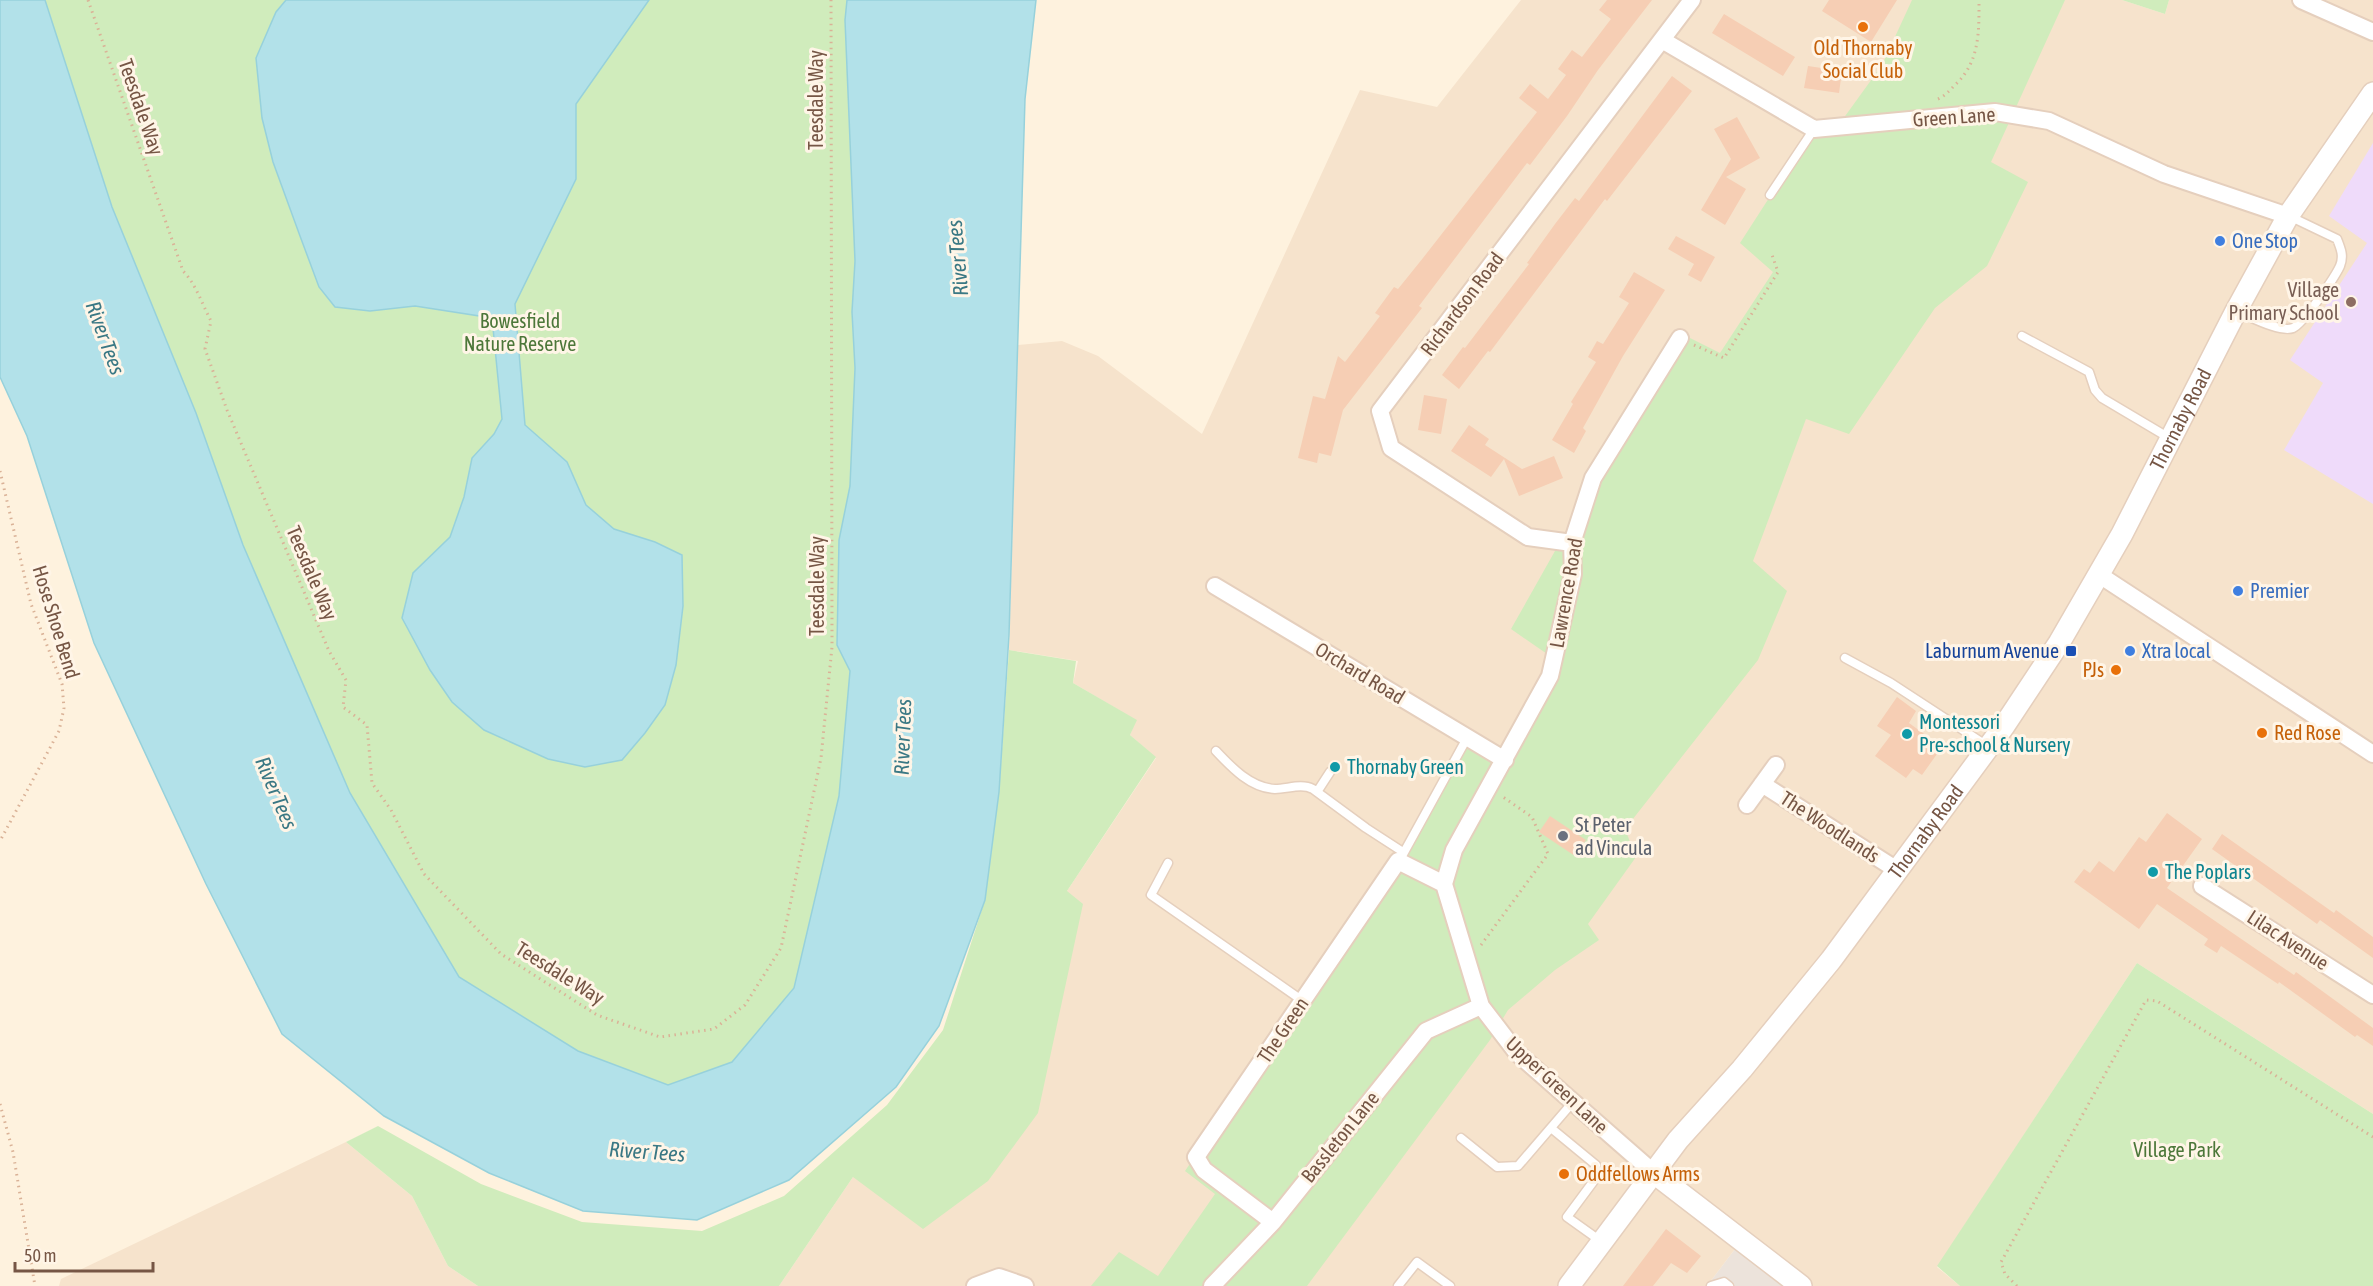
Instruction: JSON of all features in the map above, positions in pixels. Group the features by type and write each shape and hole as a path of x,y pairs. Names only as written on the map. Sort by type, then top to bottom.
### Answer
{"street":[{"name":"Richardson Road","path":"1572,543 1528,537 1391,448 1380,411 1692,0"},
{"path":"2301,0 2373,32"},
{"path":"1662,40 1814,129"},
{"name":"Thornaby Road","path":"1569,1286 1678,1140 1795,1005 1989,747 2055,648 2122,534 2236,311 2288,216 2371,100"},
{"name":"Green Lane","path":"1814,129 1995,112 2049,121 2164,174 2288,216"},
{"name":"Lawrence Road","path":"1444,884 1454,850 1550,676 1573,574 1572,543 1593,478 1680,338"},
{"path":"2098,574 2373,754"},
{"name":"Orchard Road","path":"1215,586 1504,760"},
{"name":"The Woodlands","path":"1747,805 1776,765"},
{"name":"The Woodlands","path":"1762,784 1897,870"},
{"path":"1401,857 1444,884"},
{"name":"The Green","path":"1273,1222 1204,1170 1196,1157 1401,857"},
{"name":"Upper Green Lane","path":"1444,884 1481,1006 1517,1053 1654,1173"},
{"name":"Lilac Avenue","path":"2202,886 2373,995"},
{"name":"Bassleton Lane","path":"1212,1286 1273,1222 1426,1031 1481,1006"},
{"path":"1654,1173 1801,1286"},
{"path":"975,1286 999,1277 1025,1286"}],"lane":[{"path":"1770,195 1814,129"},
{"path":"2236,311 2280,328 2292,329 2303,322 2340,266 2342,253 2337,239 2288,216"},
{"path":"2022,336 2090,372 2095,390 2102,398 2172,439"},
{"path":"1845,658 1891,683 1989,747"},
{"path":"1216,751 1238,773 1259,786 1275,789 1307,786 1366,828 1401,857 1467,738"},
{"path":"1317,792 1330,772"},
{"path":"1168,863 1151,895 1303,1001"},
{"path":"1461,1138 1497,1167 1518,1166 1573,1102"},
{"path":"1551,1128 1596,1166 1593,1182 1567,1217 1602,1242"},
{"path":"1398,1286 1417,1262 1450,1286"},
{"path":"1711,1286 1724,1282 1729,1286"}],"path":[{"name":"Teesdale Way","path":"88,0 183,271 191,280 212,321 205,349 227,410 329,651 346,680 343,706 367,725 372,783 391,810 424,874 501,954 597,1015 660,1037 714,1029 745,1005 781,948 821,758 832,647 831,0"},
{"path":"1932,102 1943,97 1964,77 1974,60 1979,33 1979,0"},
{"path":"1680,338 1724,358 1778,272 1771,252"},
{"name":"Hose Shoe Bend","path":"0,471 31,604 62,684 64,708 59,731 0,842"},
{"path":"1468,963 1548,855 1532,817 1489,787"},
{"path":"2017,1286 2005,1274 2001,1262 2146,999 2157,1001 2373,1137"},
{"path":"0,1104 13,1152 35,1286"}],"shaded area":[{"path":"1521,0 2122,0 2165,14 2169,0 2373,0 2373,1114 2137,963 1937,1267 1960,1286 1784,1286 1735,1249 1707,1286 779,1286 853,1177 1067,891 1156,758 1130,735 1136,720 1073,683 1078,661 1009,650 1018,345 1062,341 1098,356 1202,434 1360,90 1437,107"},
{"name":"Village Primary School","path":"2373,143 2373,504 2284,450 2323,383 2290,360 2367,243 2329,216"},
{"path":"346,1142 412,1196 448,1266 478,1286 59,1286 61,1279"},
{"path":"1735,1249 1784,1286 1707,1286"}],"green space":[{"name":"Bowesfield Nature Reserve","path":"45,0 847,0 845,20 855,261 852,312 855,368 850,486 839,540 837,645 850,671 839,796 794,988 732,1062 668,1085 578,1051 459,977 350,793 243,545 196,413 112,207"},
{"path":"1912,0 2065,0 1991,162 2028,182 1987,266 1935,308 1849,434 1806,419 1753,561 1787,591 1758,660 1625,829 1636,857 1588,924 1599,940 1555,970 1508,1010 1490,1040 1307,1286 1091,1286 1119,1252 1158,1276 1215,1194 1185,1171 1394,860 1466,734 1501,754 1547,672 1550,656 1511,629 1595,480 1686,336 1720,353 1773,272 1740,243 1818,122 1843,119 1882,65"},
{"path":"2122,0 2169,0 2165,14"},
{"path":"1009,650 1076,661 1073,683 1137,720 1130,735 1156,757 1067,891 1083,904 1038,1113 988,1181 923,1229 853,1177 779,1286 478,1286 448,1266 412,1196 346,1142 378,1126 481,1184 582,1222 702,1231 784,1196 887,1105 943,1030 985,900 999,792"},
{"name":"Village Park","path":"2137,963 2373,1114 2373,1286 1960,1286 1937,1266"}],"water":[{"name":"River Tees","path":"0,0 45,0 112,207 196,413 243,545 350,793 459,977 578,1051 668,1085 732,1062 794,988 839,796 850,671 837,645 839,540 850,486 855,368 852,312 855,261 845,20 847,0 1036,0 1025,99 1009,635 999,792 985,900 939,1026 896,1087 789,1180 697,1220 583,1211 489,1173 384,1116 282,1034 206,884 94,643 27,436 0,377"},
{"path":"286,0 649,0 576,104 576,179 515,304 525,425 567,462 586,505 614,529 655,542 682,555 683,606 676,665 665,705 622,760 585,767 548,759 484,730 452,702 430,670 402,618 413,573 450,537 464,497 472,458 494,434 502,419 492,318 415,306 370,311 335,307 319,287 273,162 262,118 256,58 276,12"}],"building":[{"path":"1607,0 1652,0 1598,70 1567,116 1530,165 1527,163 1419,306 1422,308 1343,410 1331,456 1319,453 1317,463 1298,458 1313,396 1325,399 1338,356 1345,362 1380,316 1375,313 1394,287 1398,289 1537,112 1519,98 1530,84 1548,99 1566,75 1558,69 1572,50 1582,57 1611,19 1599,10"},
{"name":"Old Thornaby Social Club","path":"1829,0 1897,0 1871,42 1822,11"},
{"path":"1724,14 1795,57 1783,76 1712,33"},
{"path":"1808,66 1842,71 1839,93 1804,88"},
{"path":"1672,76 1692,91 1607,201 1605,199 1490,352 1488,351 1459,389 1442,375 1529,264 1527,263 1575,198 1579,201"},
{"path":"1737,117 1760,158 1726,177 1746,189 1725,225 1701,210 1731,159 1714,129"},
{"path":"1676,236 1715,257 1701,282 1688,275 1694,264 1668,249"},
{"path":"1634,272 1665,290 1623,356 1583,428 1586,431 1574,453 1552,440 1573,404 1571,402 1596,362 1588,357 1597,341 1603,344 1629,303 1619,297"},
{"path":"1424,395 1447,399 1441,434 1418,430"},
{"path":"1469,425 1489,439 1485,445 1522,469 1554,456 1563,478 1519,496 1504,459 1491,477 1451,451"},
{"name":"Montessori Pre-school & Nursery","path":"1897,697 1916,711 1909,723 1942,747 1922,775 1913,769 1906,778 1875,756 1891,735 1877,726"},
{"path":"2167,813 2202,839 2167,888 2294,975 2296,972 2373,1028 2373,1046 2357,1035 2355,1037 2279,982 2278,984 2221,946 2217,953 2204,945 2208,939 2157,904 2139,929 2074,882 2084,869 2090,873 2099,861 2114,872 2139,837 2146,842"},
{"name":"St Peter ad Vincula","path":"1550,816 1586,840 1575,856 1539,832"},
{"path":"2222,834 2334,913 2336,910 2373,937 2373,958 2320,920 2317,924 2212,849"},
{"path":"1666,1229 1701,1256 1687,1273 1671,1263 1653,1286 1623,1286"}],"place":[{"name":"Old Thornaby Social Club","path":"1863,27"},
{"name":"One Stop","path":"2220,241"},
{"name":"Village Primary School","path":"2351,302"},
{"name":"Premier","path":"2238,591"},
{"name":"Laburnum Avenue","path":"2071,651"},
{"name":"Xtra local","path":"2130,651"},
{"name":"PJs","path":"2116,670"},
{"name":"Red Rose","path":"2262,733"},
{"name":"Montessori Pre-school & Nursery","path":"1907,734"},
{"name":"Thornaby Green","path":"1335,767"},
{"name":"St Peter ad Vincula","path":"1563,836"},
{"name":"The Poplars","path":"2153,872"},
{"name":"Oddfellows Arms","path":"1564,1174"}]}
